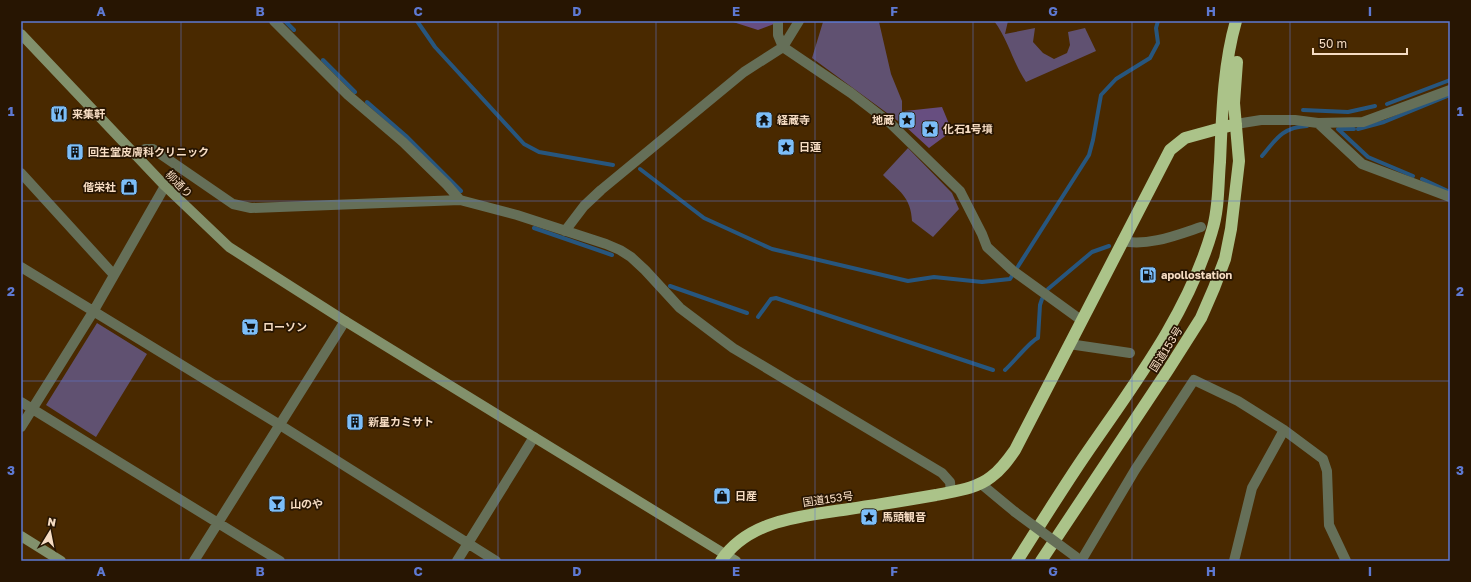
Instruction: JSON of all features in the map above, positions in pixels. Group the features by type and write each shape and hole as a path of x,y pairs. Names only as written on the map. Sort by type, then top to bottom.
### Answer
{"highway":[{"name":"国道153号","path":"1017,561 1079,464 1148,364 1193,281 1212,230 1217,202 1222,127 1231,45 1236,21"},
{"name":"国道153号","path":"1041,561 1201,318 1225,259 1231,229 1239,161 1234,103 1235,77 1244,21"},
{"path":"980,483 990,478 1005,465 1015,450 1170,150 1186,138 1236,124"},
{"name":"国道153号","path":"727,559 745,537 764,527 787,520 807,514 903,501 951,492 980,483"}],"street":[{"path":"274,21 348,95 403,142 447,185 460,200"},
{"path":"778,21 778,35 783,47 851,93 903,135 960,191 987,246 1015,272 1081,320"},
{"path":"565,231 584,206 601,190 744,72 783,47 799,21"},
{"name":"柳通り","path":"21,34 165,186 229,247 727,559"},
{"path":"1236,124 1268,120 1295,120 1318,123 1363,122 1450,90"},
{"path":"1318,123 1362,164 1450,198"},
{"path":"135,155 145,149 153,149 232,204 251,208 460,200 517,215 620,250 645,270 680,308 695,321 733,348 942,473 950,482 951,492"},
{"path":"21,173 114,275"},
{"path":"21,427 93,312 165,186"},
{"path":"1122,241 1134,244 1152,241 1201,227"},
{"path":"21,267 280,424 496,561"},
{"path":"194,561 345,321"},
{"path":"1069,344 1130,353"},
{"path":"980,483 1015,512 1079,560 1135,470 1194,380 1238,401 1284,430 1324,459 1327,478 1329,525 1346,561"},
{"path":"21,402 280,561"},
{"path":"1234,561 1252,488 1284,430"},
{"path":"457,561 534,437"},
{"path":"21,536 61,561"}],"shaded area":[{"path":"730,21 782,21 758,30"},
{"path":"994,21 1008,21 1005,34 1035,28 1033,42 1043,53 1054,59 1067,53 1070,45 1068,32 1085,28 1096,51 1026,82 1017,67 1003,35"},
{"path":"823,22 879,22 891,74 902,101 902,124 812,58"},
{"name":"化石1号墳","path":"942,107 952,131 929,148 906,127 905,111"},
{"path":"908,148 952,193 959,209 933,237 912,221 907,200 883,175"},
{"path":"97,323 147,354 96,437 46,405"}],"waterway":[{"path":"285,21 294,30"},
{"path":"417,21 435,47 524,144 539,152 613,165"},
{"path":"640,169 704,218 772,249 908,281 934,277 982,282 1010,279 1089,155 1101,95 1116,79 1150,58 1158,43 1156,28 1158,21"},
{"path":"323,60 355,92"},
{"path":"1387,104 1450,80"},
{"path":"1358,129 1384,122 1450,95"},
{"path":"367,102 406,136 461,191"},
{"path":"1303,110 1348,112 1375,106"},
{"path":"1262,156 1276,139 1286,131 1307,126"},
{"path":"1338,129 1368,157 1413,176"},
{"path":"1339,129 1354,129"},
{"path":"1422,179 1450,192"},
{"path":"534,228 612,255"},
{"path":"1048,289 1092,252 1109,246"},
{"path":"670,286 747,313"},
{"path":"758,317 771,299 776,298 993,370"},
{"path":"1005,370 1031,343 1038,338 1040,305 1042,299"}],"place":[{"name":"来集軒","path":"59,114"},
{"name":"経蔵寺","path":"764,120"},
{"name":"地蔵","path":"907,120"},
{"name":"化石1号墳","path":"930,129"},
{"name":"日蓮","path":"786,147"},
{"name":"回生堂皮膚科クリニック","path":"75,152"},
{"name":"偕栄社","path":"129,187"},
{"name":"apollostation","path":"1148,275"},
{"name":"ローソン","path":"250,327"},
{"name":"新星カミサト","path":"355,422"},
{"name":"日産","path":"722,496"},
{"name":"山のや","path":"277,504"},
{"name":"馬頭観音","path":"869,517"}]}
